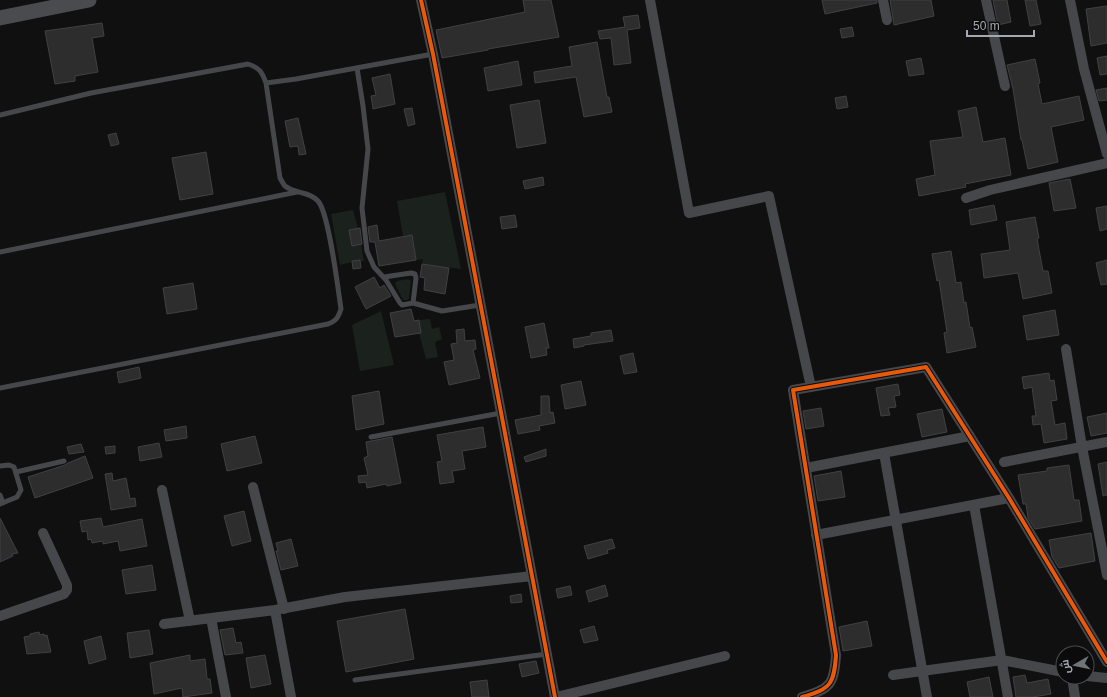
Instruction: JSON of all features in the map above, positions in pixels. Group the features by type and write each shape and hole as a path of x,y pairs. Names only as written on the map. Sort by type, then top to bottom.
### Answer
{"street":[{"path":"0,18 89,0"},
{"path":"421,0 433,54 555,697 724,656"},
{"path":"650,0 689,213 769,196 811,387"},
{"path":"883,0 888,20"},
{"path":"986,0 1005,86"},
{"path":"1070,0 1084,69 1107,154"},
{"path":"966,198 990,190 1107,163"},
{"path":"1066,349 1082,447 1107,575"},
{"path":"802,697 827,687 832,680 835,671 836,655 793,390 926,367 1009,498 1107,662"},
{"path":"806,468 970,436"},
{"path":"1004,462 1107,442"},
{"path":"884,453 927,697"},
{"path":"254,486 280,609 291,697"},
{"path":"162,490 190,621"},
{"path":"816,535 1009,498"},
{"path":"974,505 1008,697"},
{"path":"0,616 64,594 68,590 43,533"},
{"path":"164,624 280,609 345,597 532,576"},
{"path":"211,618 226,697"},
{"path":"893,675 1002,660 1055,670"},
{"path":"1095,677 1107,678"},
{"path":"1074,685 1076,697"}],"lane":[{"path":"266,83 433,54"},
{"path":"0,115 91,93 248,64 257,67 263,75 266,83 280,178 286,187 297,192"},
{"path":"357,68 364,106 368,149 362,208 367,251 374,267 384,277 402,305 412,303 442,311 480,305"},
{"path":"0,252 297,192 307,193 318,200 323,208 334,261 341,309 334,322 328,324 0,388"},
{"path":"384,277 411,273 415,274 416,278 412,303"},
{"path":"371,437 501,413"},
{"path":"16,472 64,461"},
{"path":"0,466 12,466 16,472 21,487 20,493 15,498 2,504 0,495"},
{"path":"355,680 547,654"}],"shaded area":[{"path":"445,192 461,269 422,264 423,259 416,260 412,235 403,236 397,201"},
{"path":"353,210 358,228 349,230 352,246 361,244 364,261 352,261 340,265 331,214"},
{"path":"408,279 411,281 409,298 408,300 403,300 395,284 397,281"},
{"path":"381,311 394,365 360,371 352,325"},
{"path":"430,319 432,329 439,327 442,339 435,342 438,357 426,359 419,333 421,332 419,320"}],"building":[{"path":"523,0 551,0 559,37 442,58 436,30 525,12"},
{"path":"822,0 877,0 877,3 825,14"},
{"path":"890,0 931,0 934,16 894,25"},
{"path":"993,0 1007,0 1011,22 998,25"},
{"path":"1025,0 1036,0 1041,24 1030,26"},
{"path":"1107,6 1107,43 1091,46 1086,9"},
{"path":"638,15 640,28 627,30 631,63 614,65 611,38 600,39 598,31 625,27 623,17"},
{"path":"102,23 104,36 92,38 98,72 75,76 75,81 55,84 45,31"},
{"path":"852,27 854,36 842,38 840,29"},
{"path":"597,42 607,97 609,97 612,112 584,117 576,77 535,83 534,72 572,66 569,47"},
{"path":"1107,56 1107,74 1100,75 1097,58"},
{"path":"921,58 924,74 909,76 906,61"},
{"path":"1035,59 1040,83 1038,84 1042,104 1079,96 1084,120 1051,127 1058,162 1028,169 1007,65"},
{"path":"518,61 522,85 488,91 484,68"},
{"path":"390,74 395,104 373,109 371,96 376,95 372,78"},
{"path":"1107,88 1107,100 1099,101 1096,90"},
{"path":"846,96 848,107 837,109 835,98"},
{"path":"539,100 546,143 517,148 510,105"},
{"path":"976,107 983,142 1005,138 1011,175 965,184 966,187 919,196 916,179 935,175 930,141 963,137 958,111"},
{"path":"412,108 415,124 408,126 404,109"},
{"path":"298,118 306,154 299,155 298,146 290,147 285,121"},
{"path":"116,133 119,144 111,146 108,135"},
{"path":"206,152 213,194 180,200 172,158"},
{"path":"543,177 544,185 525,189 523,181"},
{"path":"1070,179 1076,208 1054,211 1049,183"},
{"path":"994,205 997,220 971,225 969,210"},
{"path":"1107,206 1107,229 1100,231 1096,208"},
{"path":"515,215 517,227 502,229 500,217"},
{"path":"1035,217 1039,238 1037,239 1043,271 1048,271 1052,293 1023,299 1018,273 984,278 981,254 1010,250 1006,222"},
{"path":"377,225 379,241 412,235 416,260 379,266 375,242 370,242 368,227"},
{"path":"360,228 362,244 352,246 349,230"},
{"path":"951,251 956,283 961,282 964,303 966,302 970,328 972,327 976,347 947,353 944,333 947,332 939,280 937,281 932,254"},
{"path":"360,260 361,268 353,269 352,261"},
{"path":"1107,260 1107,284 1101,285 1096,263"},
{"path":"422,264 449,268 445,294 424,290 425,278 420,277"},
{"path":"374,277 380,288 384,285 391,296 366,309 355,287"},
{"path":"193,283 197,309 167,314 163,288"},
{"path":"411,309 414,321 419,320 421,333 395,337 390,313"},
{"path":"1055,310 1059,335 1027,340 1023,316"},
{"path":"544,323 549,348 546,348 547,355 531,358 525,327"},
{"path":"464,329 465,341 475,340 476,349 473,350 480,378 449,385 444,362 454,360 451,344 457,343 456,330"},
{"path":"611,330 613,341 574,348 573,339 591,336 591,333"},
{"path":"633,353 637,372 624,374 620,356"},
{"path":"139,367 141,378 119,383 117,372"},
{"path":"1049,373 1050,381 1054,380 1057,400 1051,401 1055,425 1065,423 1067,439 1044,443 1041,424 1033,425 1032,416 1036,416 1032,387 1024,389 1022,377"},
{"path":"581,381 586,405 565,409 561,385"},
{"path":"898,384 900,395 894,396 896,407 888,408 890,415 881,416 876,388"},
{"path":"379,391 384,424 356,430 352,396"},
{"path":"541,396 549,396 550,413 553,412 555,423 539,426 540,430 518,434 515,420 541,415"},
{"path":"821,408 824,426 806,429 803,411"},
{"path":"942,409 947,432 922,437 917,414"},
{"path":"1107,413 1107,433 1091,436 1087,417"},
{"path":"186,426 187,438 166,441 164,430"},
{"path":"483,427 486,447 462,451 465,469 452,471 454,482 440,484 437,462 442,461 437,435"},
{"path":"255,436 262,463 227,471 221,444"},
{"path":"392,437 401,483 367,488 366,482 359,483 358,476 368,475 364,458 368,456 366,442"},
{"path":"159,443 162,457 140,461 138,447"},
{"path":"81,444 84,452 69,454 67,447"},
{"path":"115,446 115,453 106,454 105,447"},
{"path":"546,449 546,456 526,462 524,457"},
{"path":"85,456 93,478 35,498 28,477 65,465"},
{"path":"1107,462 1107,495 1103,496 1098,464"},
{"path":"1069,465 1074,500 1079,500 1082,521 1035,529 1028,518 1026,504 1023,504 1018,475 1047,471 1047,468"},
{"path":"841,471 845,497 818,501 814,476"},
{"path":"112,473 113,481 126,478 130,499 135,498 136,506 111,510 105,474"},
{"path":"244,511 251,541 232,546 224,516"},
{"path":"0,518 18,553 12,554 13,556 0,562"},
{"path":"101,518 103,527 142,519 147,546 120,551 118,541 103,544 103,541 92,543 91,539 88,540 87,531 82,532 80,521"},
{"path":"1091,533 1095,561 1059,568 1052,557 1049,540"},
{"path":"291,539 298,566 281,570 276,551 278,551 276,543"},
{"path":"612,539 615,548 607,550 608,553 588,559 584,546"},
{"path":"152,565 156,590 126,594 122,570"},
{"path":"605,585 608,596 589,602 586,591"},
{"path":"570,586 572,595 558,598 556,589"},
{"path":"521,594 522,602 511,603 510,596"},
{"path":"405,609 414,659 346,672 337,621"},
{"path":"867,621 872,646 843,651 839,627"},
{"path":"594,626 598,640 584,643 580,630"},
{"path":"233,628 236,643 241,642 243,653 225,655 220,630"},
{"path":"149,630 153,654 130,658 127,633"},
{"path":"39,632 40,635 47,635 51,652 27,654 24,637"},
{"path":"101,636 106,659 89,664 84,641"},
{"path":"190,655 190,661 205,659 207,679 210,679 212,693 183,697 182,688 154,694 150,663"},
{"path":"265,655 271,684 251,688 246,658"},
{"path":"536,661 539,673 522,677 519,664"},
{"path":"1025,675 1027,683 1048,679 1051,694 1033,697 1016,697 1013,677"},
{"path":"989,677 993,697 970,697 967,682"},
{"path":"487,680 489,697 472,697 470,682"}],"cycle path":[{"path":"421,0 433,54 555,697"},
{"path":"802,697 819,691 829,684 834,673 836,655 793,390 926,367 1009,498 1107,662"}]}
